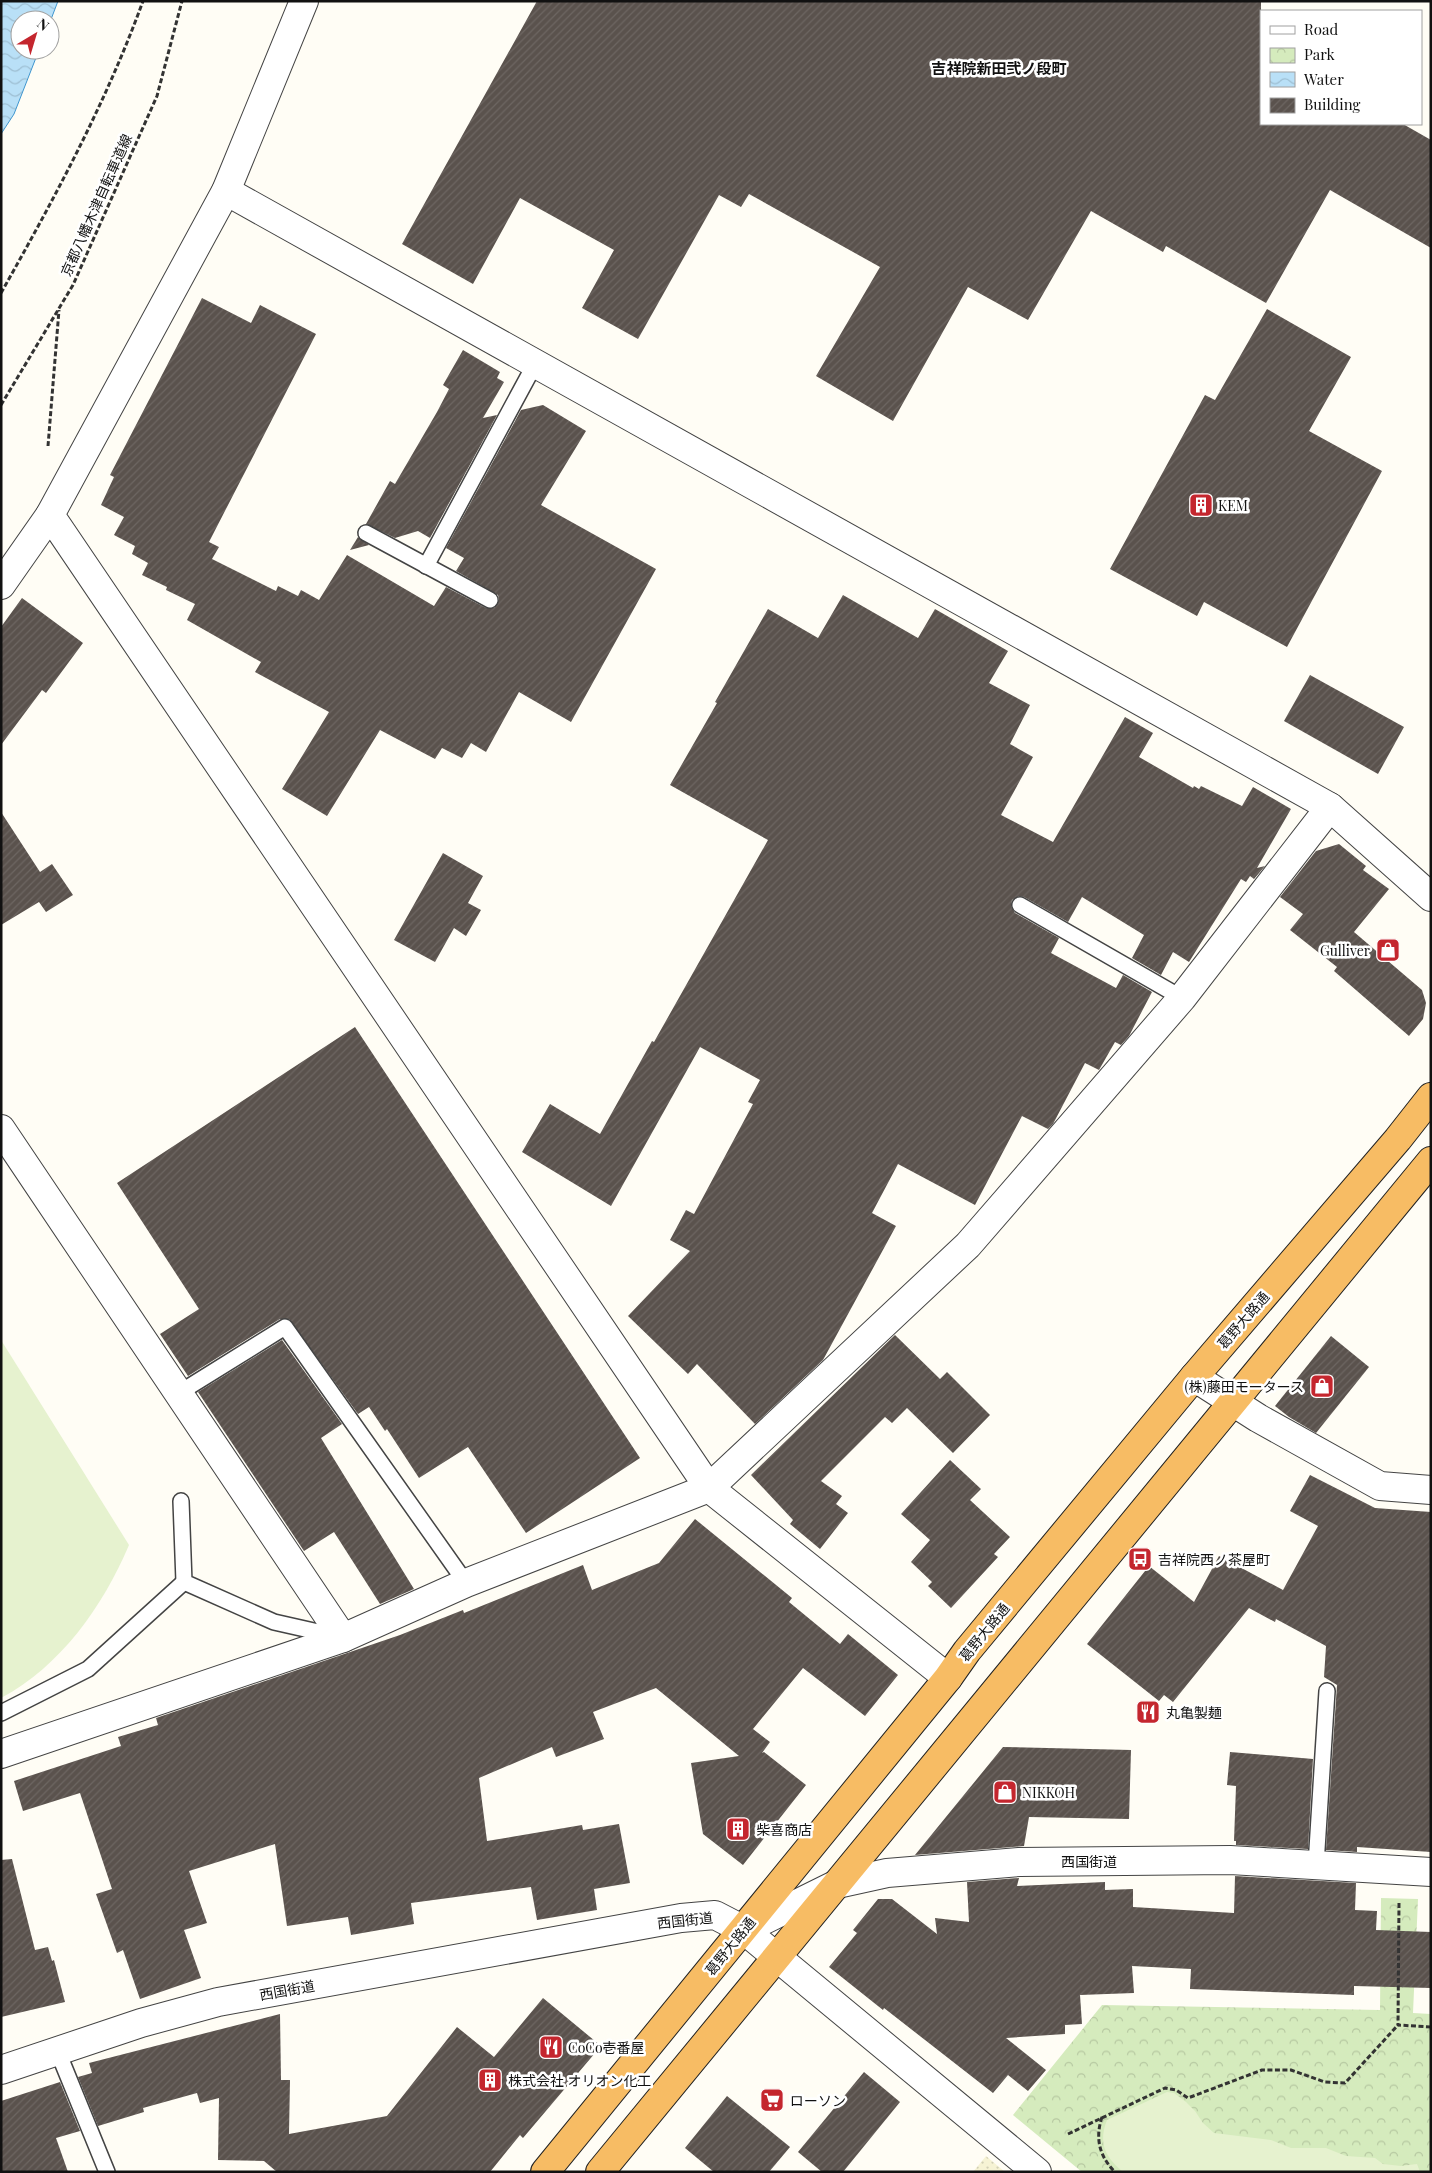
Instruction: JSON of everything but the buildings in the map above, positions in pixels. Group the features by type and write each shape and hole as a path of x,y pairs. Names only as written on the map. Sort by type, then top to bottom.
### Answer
{"highway":[{"name":"葛野大路通","path":"545,2172 744,1930 967,1652 1194,1376 1398,1139 1431,1097"},
{"path":"600,2172 1431,1161"}],"street":[{"path":"1,585 50,515 226,191 304,1"},
{"path":"226,191 1330,807 1431,896"},
{"path":"50,515 708,1488 948,1678"},
{"path":"1,1754 343,1638 466,1583 708,1488 968,1245 1182,998 1330,807"},
{"path":"1,1129 343,1638"},
{"path":"1194,1376 1233,1402 1380,1486 1431,1490"},
{"name":"西国街道","path":"1,2070 141,2023 218,2002 681,1918 715,1914 744,1930 837,1884 887,1873 1019,1862 1230,1860 1431,1872"},
{"path":"744,1930 1036,2172"}],"lane":[{"path":"426,566 536,364"},
{"path":"366,533 490,600"},
{"path":"1020,905 1182,998"},
{"path":"179,1393 285,1327 466,1583"},
{"path":"181,1501 184,1582"},
{"path":"184,1582 274,1622 343,1638"},
{"path":"1,1713 88,1668 184,1582"},
{"path":"1316,1865 1327,1691"},
{"path":"58,2052 107,2172"}],"path":[{"path":"1,293 47,212 126,49 143,1"},
{"name":"京都八幡木津自転車道線","path":"1,406 73,285 156,96 182,1"},
{"path":"48,448 59,309"},
{"path":"1068,2134 1164,2088 1176,2090 1188,2098 1262,2070 1291,2070 1325,2082 1345,2083 1398,2024 1399,1870"},
{"path":"1398,2024 1431,2026"},
{"path":"1102,2117 1099,2126 1099,2147 1103,2157 1115,2172"}],"shaded area":[{"path":"986,2156 1005,2172 973,2172"}],"green space":[{"path":"1,1340 129,1545 106,1590 78,1632 43,1669 23,1685 1,1698"},
{"path":"1381,1898 1418,1899 1413,2013 1431,2014 1431,2172 1082,2172 1013,2115 1102,2005 1380,2010"},
{"path":"1167,2092 1174,2093 1186,2102 1214,2133 1271,2140 1291,2148 1326,2148 1346,2156 1375,2158 1383,2164 1401,2166 1417,2164 1420,2172 1123,2172 1112,2161 1103,2143 1104,2128 1107,2120"}],"water":[{"path":"1,1 58,1 55,10 10,10 10,60 35,60 14,114 1,134"}],"place":[{"name":"KEM","path":"1201,505"},
{"name":"Gulliver","path":"1388,950"},
{"name":"(株)藤田モータース","path":"1322,1386"},
{"name":"吉祥院西ノ茶屋町","path":"1140,1559"},
{"name":"丸亀製麺","path":"1148,1712"},
{"name":"NIKKOH","path":"1005,1792"},
{"name":"柴喜商店","path":"738,1829"},
{"name":"CoCo壱番屋","path":"551,2047"},
{"name":"株式会社 オリオン化工","path":"490,2080"},
{"name":"ローソン","path":"772,2100"}],"district":[{"name":"吉祥院新田弐ノ段町","path":"999,68"}]}
